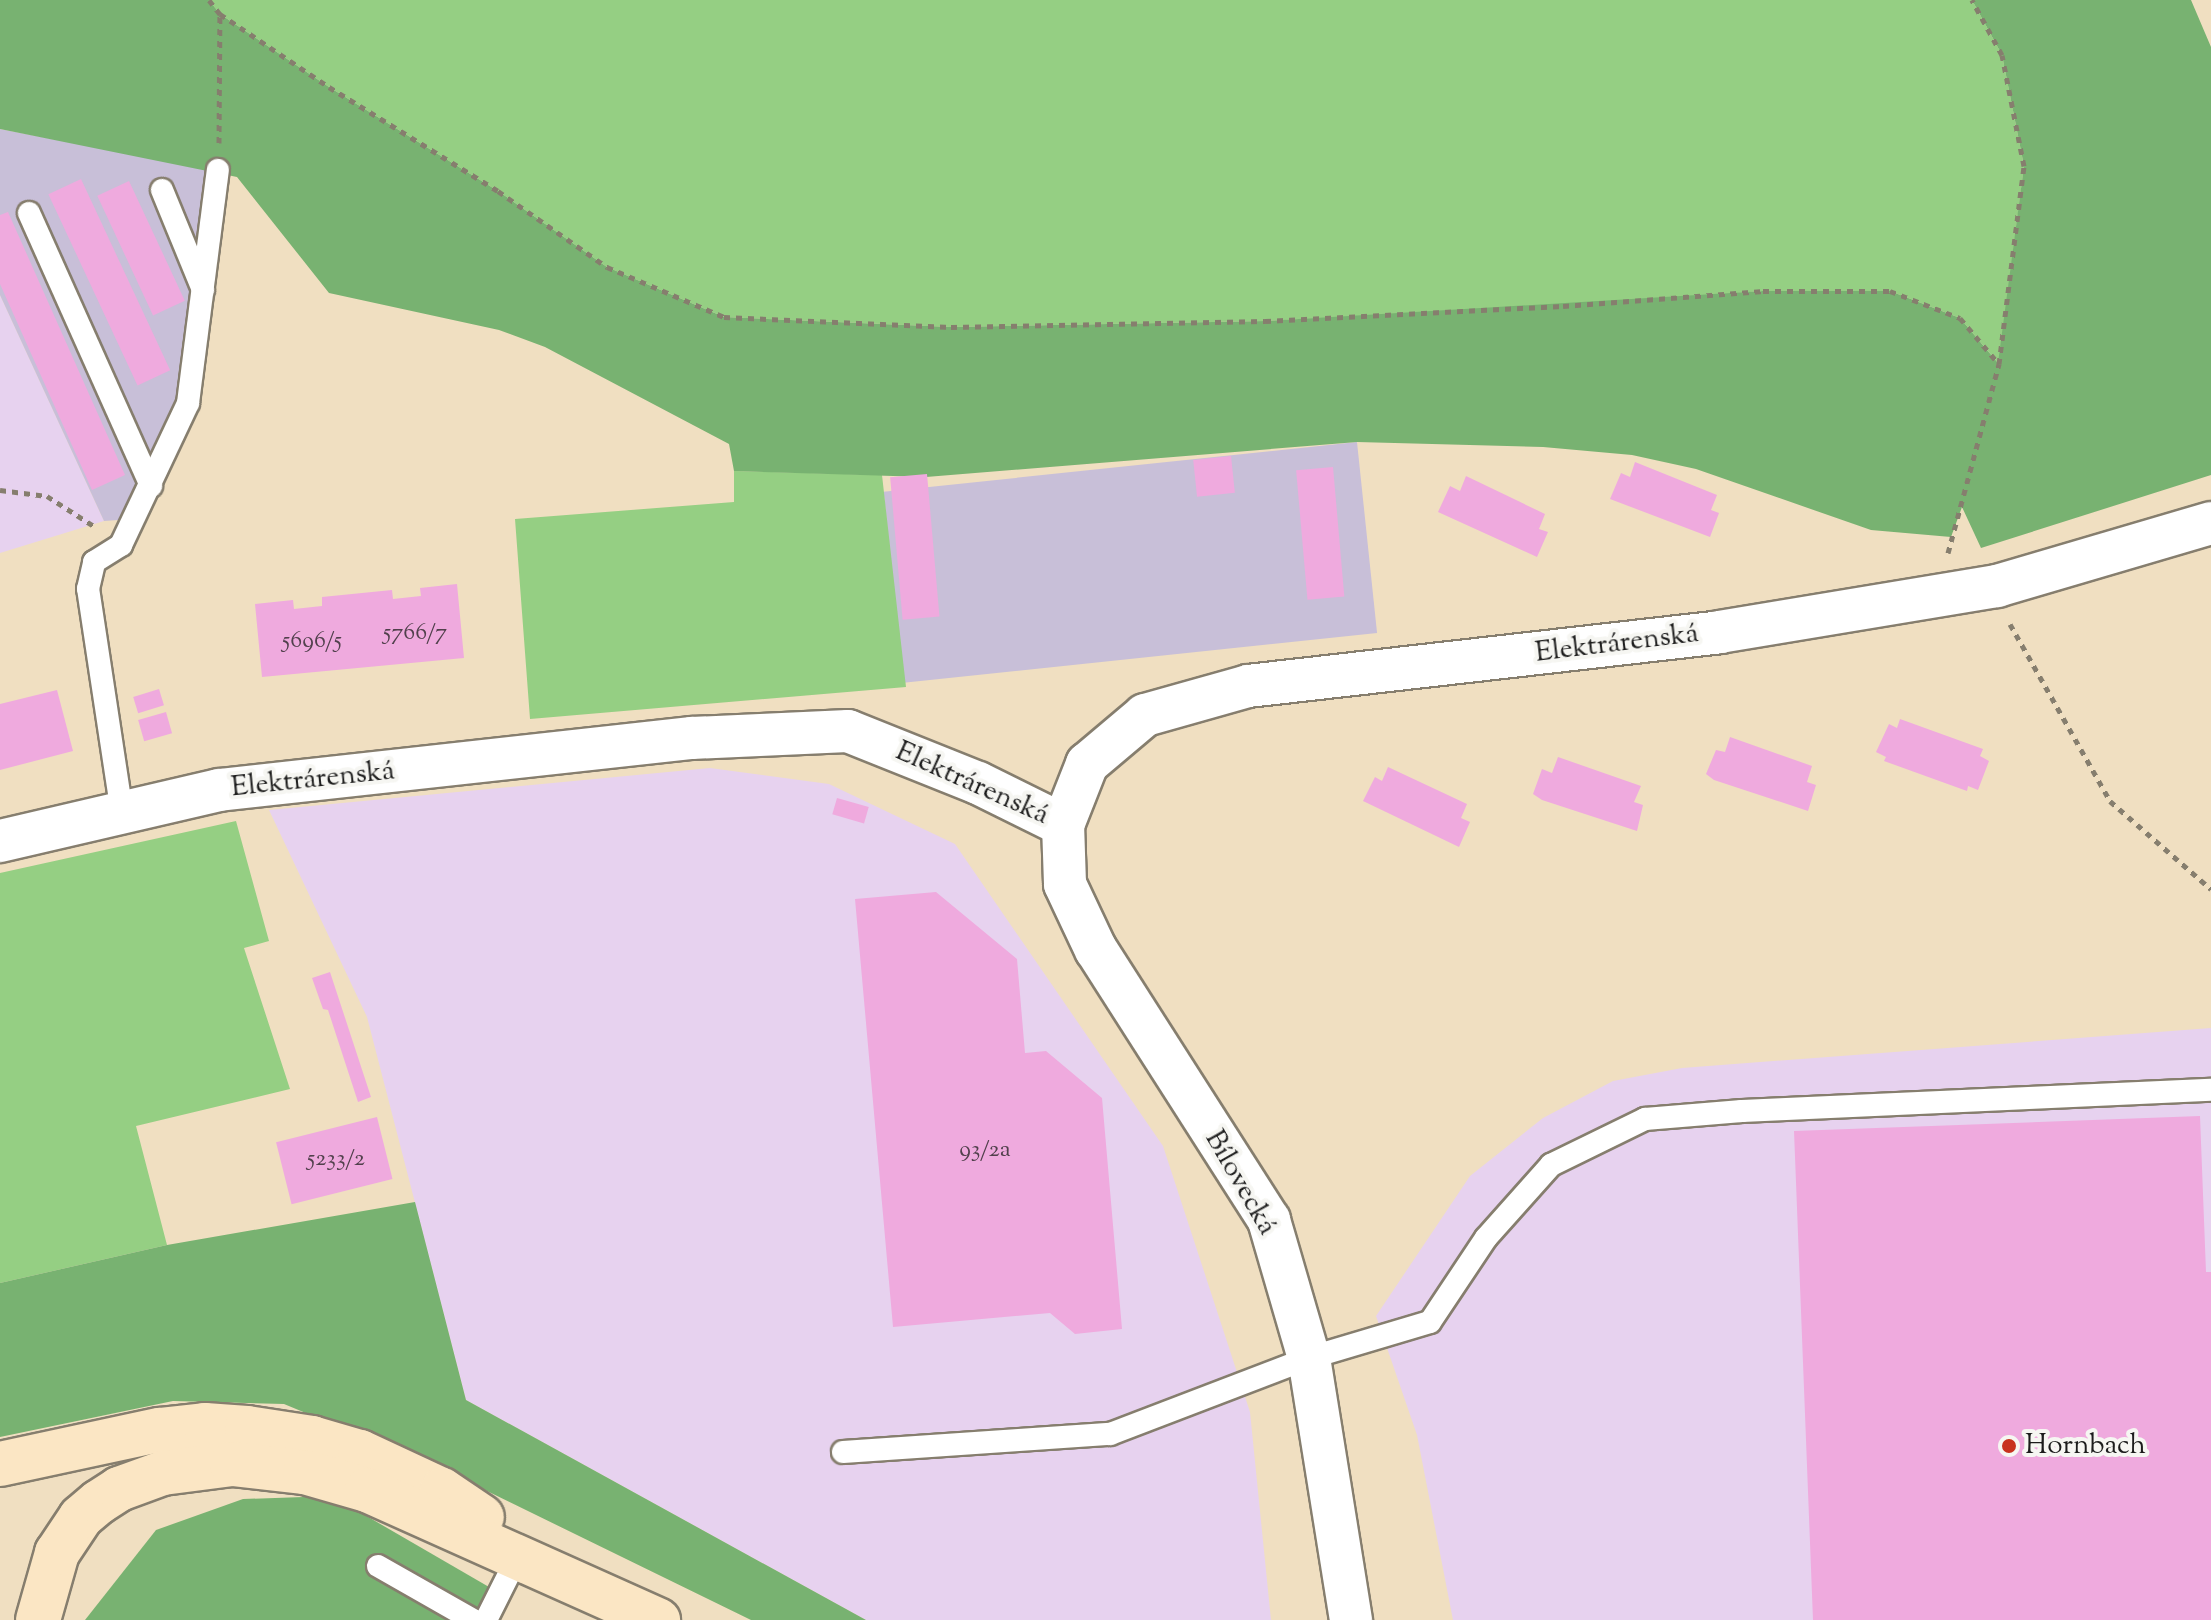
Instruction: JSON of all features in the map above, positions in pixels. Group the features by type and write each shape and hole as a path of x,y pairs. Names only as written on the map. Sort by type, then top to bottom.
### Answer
{"main road":[{"path":"0,1464 181,1427 227,1426 312,1438 360,1452 421,1479 602,1594"},
{"path":"38,1620 57,1553 81,1517 99,1502 130,1485 163,1473 210,1464 281,1468 342,1482 393,1500 658,1620"}],"street":[{"name":"Elektrárenská","path":"0,841 219,790 692,738 848,731 978,783 1063,825 1087,764 1145,715 1248,686 1719,632 1997,586 2211,523"},
{"name":"Bílovecká","path":"1063,825 1065,884 1096,950 1269,1220 1309,1358 1351,1620"}],"lane":[{"path":"122,813 88,589 94,562 121,545 188,403 205,294 218,170"},
{"path":"162,190 205,294"},
{"path":"29,213 151,486"},
{"path":"843,1452 1110,1434 1309,1358 1430,1322 1486,1238 1551,1165 1645,1119 1742,1111 2211,1090"},
{"path":"486,1620 517,1558"},
{"path":"378,1566 473,1620"}],"path":[{"path":"209,0 220,14 329,87 498,191 607,267 724,317 951,327 1249,322 1563,306 1763,291 1890,291 1960,318 1999,364"},
{"path":"1940,593 1951,537 1999,364 2024,166 2002,55 1972,0"},
{"path":"218,170 220,14"},
{"path":"0,490 47,496 121,545"},
{"path":"1997,586 2001,607 2110,801 2211,889"}],"shaded area":[{"path":"0,129 208,169 216,261 146,518 104,521 0,295"},
{"path":"0,295 104,521 0,553"},
{"path":"1357,442 1377,633 904,683 884,492"},
{"path":"710,768 829,784 955,844 1163,1146 1250,1412 1271,1620 866,1620 466,1400 367,1017 269,810"},
{"path":"2211,1028 2211,1620 1453,1620 1417,1435 1376,1316 1470,1176 1543,1118 1613,1081 1682,1068"}],"green space":[{"path":"0,0 209,0 220,14 329,87 498,191 607,267 724,317 951,327 1265,321 1763,291 1890,291 1960,318 1998,363 2024,166 2002,55 1972,0 2191,0 2211,47 2211,475 1981,548 1962,507 1951,537 1871,530 1696,469 1632,455 1543,447 1357,442 926,477 734,471 729,444 545,347 499,330 329,293 237,177 0,129"},
{"path":"209,0 1972,0 2002,55 2024,166 1999,364 1960,318 1890,291 1763,291 1563,306 1265,321 951,327 724,317 607,267 498,191 329,87 220,14"},
{"path":"734,471 882,475 906,687 530,719 515,519 734,502"},
{"path":"236,821 269,941 244,948 290,1089 136,1126 167,1245 0,1283 0,873"},
{"path":"415,1202 466,1400 866,1620 751,1620 446,1471 284,1404 173,1401 0,1437 0,1283 167,1245"},
{"path":"332,1496 508,1598 496,1620 85,1620 156,1530 243,1499"}],"building":[{"path":"81,179 170,370 138,385 48,194"},
{"path":"129,181 185,301 153,315 97,196"},
{"path":"8,212 125,475 92,490 0,284 0,215"},
{"path":"1231,456 1235,493 1197,497 1193,460"},
{"path":"1635,462 1717,495 1711,510 1719,513 1710,537 1610,499 1621,473 1630,477"},
{"path":"1333,467 1344,597 1307,600 1296,470"},
{"path":"927,474 939,616 903,620 890,477"},
{"path":"1466,476 1545,514 1539,529 1548,532 1537,557 1438,512 1450,486 1460,491"},
{"path":"457,584 464,658 262,677 255,604 293,600 294,609 322,606 322,597 392,590 393,599 421,596 420,588"},
{"path":"159,689 164,705 138,713 133,697"},
{"path":"57,690 73,751 0,770 0,704"},
{"path":"166,712 172,733 144,741 138,720"},
{"path":"1900,719 1983,749 1980,756 1989,761 1978,790 1968,786 1967,791 1884,761 1886,757 1876,752 1889,724 1897,728"},
{"path":"1730,737 1812,766 1807,782 1816,785 1808,811 1714,780 1706,774 1716,750 1725,752"},
{"path":"1558,757 1641,786 1634,802 1643,805 1637,831 1542,800 1533,794 1542,769 1552,773"},
{"path":"1388,767 1467,804 1461,818 1470,822 1459,847 1363,801 1375,777 1382,781"},
{"path":"837,798 869,807 864,823 832,814"},
{"path":"936,892 1017,959 1025,1053 1046,1051 1102,1098 1122,1329 1075,1334 1050,1313 893,1327 855,899"},
{"path":"330,972 371,1097 358,1102 328,1010 323,1009 312,978"},
{"name":"Hornbach","path":"2200,1116 2206,1272 2211,1272 2211,1620 1813,1620 1794,1131"},
{"path":"377,1117 392,1179 292,1204 276,1142"}],"place":[{"name":"Hornbach","path":"2009,1446"}]}
